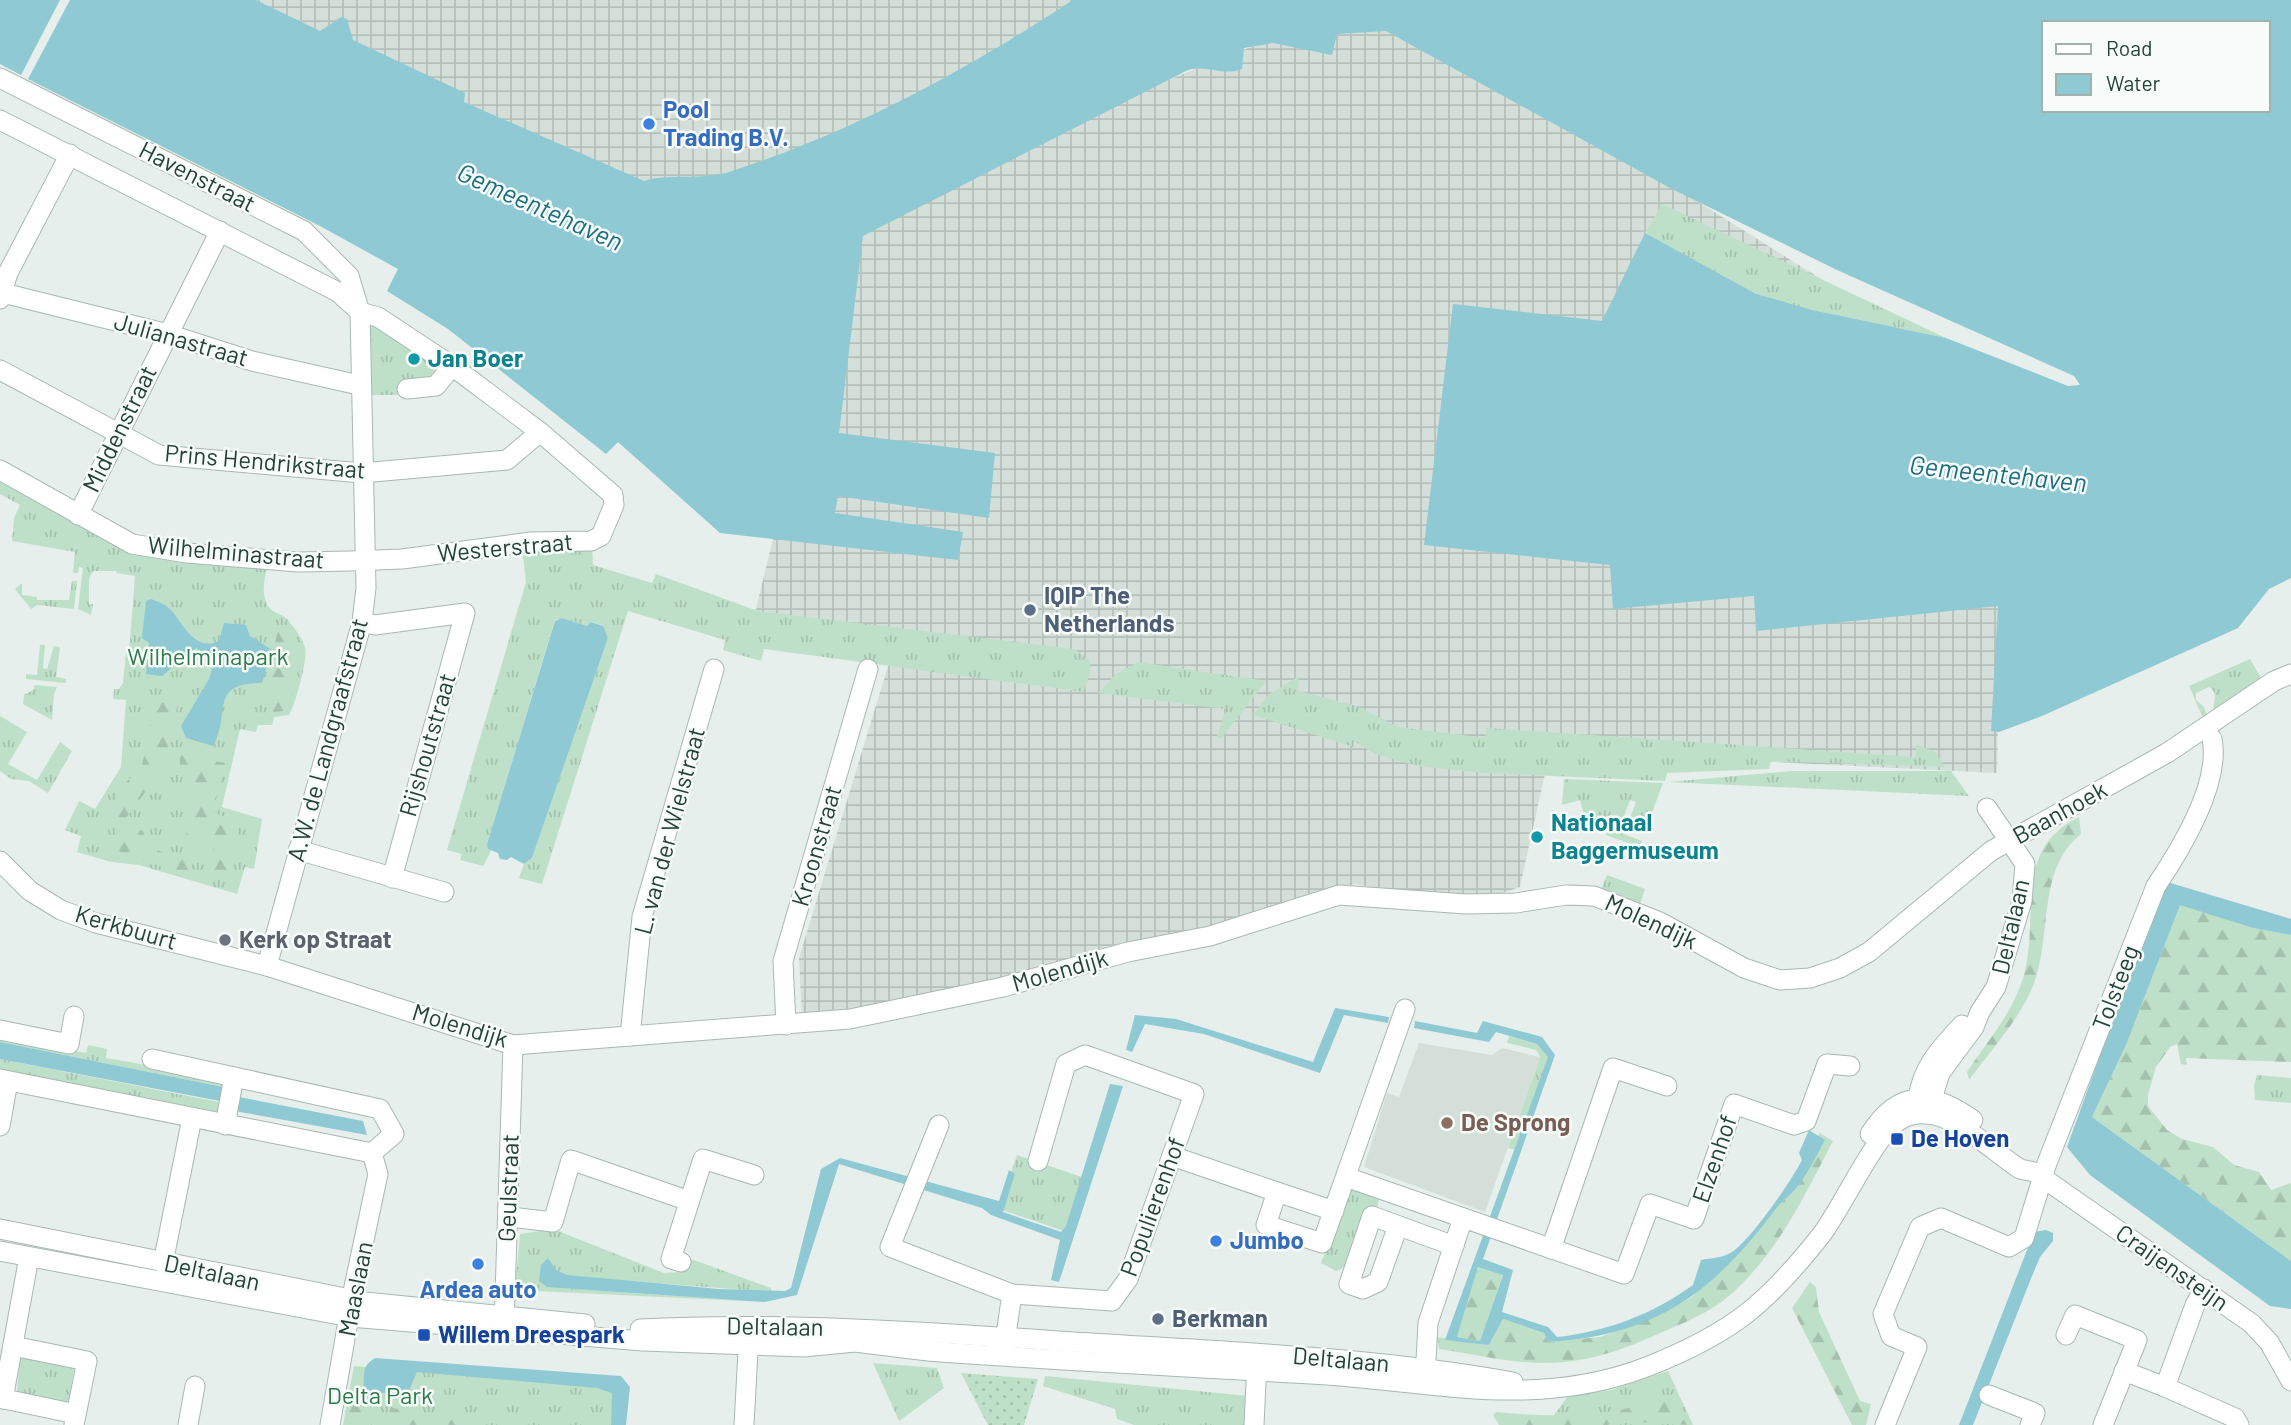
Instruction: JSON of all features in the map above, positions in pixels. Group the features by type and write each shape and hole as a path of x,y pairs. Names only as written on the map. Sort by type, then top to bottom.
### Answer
{"street":[{"name":"Havenstraat","path":"0,78 304,231 349,276 360,312"},
{"name":"Havenstraat","path":"0,120 338,292 360,312 378,317 452,366 540,432 613,495"},
{"path":"1,296 8,273 70,154"},
{"name":"Middenstraat","path":"78,515 220,230"},
{"name":"Julianastraat","path":"1,296 168,334 252,361 359,385"},
{"name":"A.W. de Landgraafstraat","path":"267,965 362,622 365,560 359,385 360,312"},
{"path":"407,389 436,386 452,366"},
{"name":"Prins Hendrikstraat","path":"0,370 159,455 362,473 507,460 540,432"},
{"name":"Wilhelminastraat","path":"0,470 132,544 187,553 298,562 365,560"},
{"name":"Westerstraat","path":"365,560 402,559 531,542 591,541 601,536 614,505 613,495"},
{"name":"Rijshoutstraat","path":"362,622 375,625 465,613 392,878"},
{"name":"L. van der Wielstraat","path":"630,1036 642,917 714,669"},
{"name":"Kroonstraat","path":"786,1025 783,961 868,669"},
{"name":"Baanhoek","path":"1839,968 1889,938 1991,851 2167,753 2291,674"},
{"name":"Tolsteeg","path":"1885,1425 1917,1347 1891,1336 1882,1314 1920,1227 1941,1218 2009,1247 2021,1241 2039,1175 2047,1163 2156,886 2178,852 2214,770 2212,739"},
{"name":"Deltalaan","path":"0,1251 351,1308 749,1345 803,1347 855,1342 1004,1347 1257,1362 1556,1389 1606,1381 1680,1353 1730,1328 1784,1280 1821,1234 1889,1129 1926,1103 1940,1073 1975,1027 1980,1012 1996,987 2022,901 2025,864 1987,808"},
{"path":"298,850 444,892"},
{"name":"Kerkbuurt","path":"0,861 30,891 61,910 106,926 267,965"},
{"name":"Molendijk","path":"267,965 513,1045 850,1019 1003,987 1128,951 1231,931 1339,895 1392,896 1466,904 1516,903 1566,895 1594,896 1660,922 1744,968 1780,980 1810,978 1839,968"},
{"path":"1276,1192 1266,1224 1322,1243 1405,1009"},
{"path":"0,1030 69,1044 74,1016"},
{"name":"Geulstraat","path":"504,1323 510,1217 513,1045"},
{"name":"Populierenhof","path":"940,1125 890,1247 1012,1294 1112,1301 1128,1279 1194,1094 1085,1055 1075,1059 1066,1063 1038,1161"},
{"path":"0,1126 4,1080 372,1153 394,1133 380,1109 152,1059"},
{"name":"Elzenhof","path":"1346,1177 1624,1274 1650,1204 1694,1219 1734,1104 1794,1125 1807,1121 1827,1063 1850,1066"},
{"path":"1551,1250 1613,1068 1667,1086"},
{"path":"225,1125 234,1077"},
{"name":"Craijensteijn","path":"1926,1103 1958,1109 2024,1158 2039,1175 2251,1323 2269,1342 2291,1381"},
{"path":"163,1263 192,1118"},
{"name":"Maaslaan","path":"330,1425 378,1174 372,1153"},
{"path":"1172,1156 1334,1211"},
{"path":"681,1262 671,1259 703,1159 754,1175"},
{"path":"510,1217 553,1222 571,1160 690,1201"},
{"path":"1425,1376 1428,1323 1463,1218"},
{"path":"1398,1226 1454,1246"},
{"name":"Deltalaan","path":"0,1229 163,1263 351,1308"},
{"path":"13,1346 87,1361 75,1420 2,1398 29,1257"},
{"path":"2165,1387 2194,1305 2204,1289"},
{"path":"1004,1347 1012,1294"},
{"path":"2066,1335 2075,1314 2137,1340 2102,1425"},
{"name":"Deltalaan","path":"504,1323 630,1330 750,1325 1004,1347"},
{"path":"744,1425 750,1325"},
{"path":"1254,1425 1257,1362"},
{"path":"2124,1371 2235,1418 2239,1425"},
{"path":"188,1425 195,1386"},
{"path":"1989,1395 2035,1413 2030,1425"}],"shaded area":[{"path":"234,0 1104,0 749,196 644,205"},
{"path":"1367,0 1377,0 2004,394 1997,773 1550,751 1520,887 1467,905 1355,884 1209,935 997,991 802,1018 799,958 892,653 753,621 854,206"},
{"name":"De Sprong","path":"1419,1043 1492,1055 1502,1048 1540,1057 1485,1212 1364,1167 1387,1093 1399,1097"}],"green space":[{"path":"1662,204 1946,338 1812,310 1756,294 1645,233"},
{"path":"369,321 441,371 403,395 366,395"},
{"name":"Wilhelminapark","path":"0,472 143,550 268,561 264,582 265,599 269,607 287,619 300,636 305,647 305,661 289,715 274,717 272,725 258,725 256,732 240,729 222,807 262,819 254,869 245,867 237,894 139,865 111,862 77,852 81,836 65,830 79,801 95,809 121,767 126,700 113,699 114,689 119,689 123,683 126,652 129,652 135,576 116,571 93,571 89,579 89,604 93,604 91,615 78,609 83,568 79,567 78,573 73,573 75,552 12,541 14,518 20,505 0,494"},
{"path":"592,543 593,565 652,583 656,574 758,611 1074,649 1089,660 1091,670 1084,692 764,649 761,661 723,650 725,640 628,611 542,884 519,878 524,864 532,858 608,638 602,625 592,622 587,626 563,618 555,620 487,844 491,851 483,866 460,860 462,854 447,850 526,582 522,547"},
{"path":"72,581 77,581 74,609 37,605 31,609 15,589 22,583 22,595 37,597 37,600 69,600"},
{"path":"285,626 293,626 295,645 290,664 298,669 293,692 284,711 274,712 264,704 277,633"},
{"path":"40,645 45,645 43,668 47,669 54,646 60,647 56,677 66,679 66,683 26,679 26,674 37,675"},
{"path":"2250,659 2261,678 2214,711 2215,695 2209,687 2196,693 2196,700 2204,707 2207,716 2203,718 2189,686"},
{"path":"1138,662 1266,681 1221,739 1217,737 1226,709 1098,693 1116,674"},
{"path":"1299,676 1298,691 1357,706 1398,727 1485,738 1486,728 1916,757 1916,744 1935,752 1945,767 1771,761 1769,769 1667,773 1665,781 1484,773 1418,766 1375,754 1354,741 1353,747 1253,715 1268,695"},
{"path":"35,685 57,687 52,720 23,704 24,695 33,690"},
{"path":"157,694 179,699 163,768 123,822 143,831 147,847 192,861 189,871 170,870 113,849 119,827 110,814 119,790 142,765"},
{"path":"0,716 27,732 8,764 37,780 60,742 72,751 48,793 29,781 11,779 0,771"},
{"path":"180,755 225,763 213,812 231,819 238,828 229,874 223,881 209,869 214,849 186,835 189,800 180,769"},
{"path":"1791,771 1951,771 1969,796 1668,782"},
{"path":"1564,779 1663,783 1646,829 1628,823 1636,802 1630,800 1618,832 1642,841 1640,847 1606,835 1609,827 1592,830 1587,826 1580,800 1562,805"},
{"path":"2079,817 2081,834 2067,849 2057,866 2051,885 2043,946 2033,986 2012,1023 1969,1080 1967,1072 2007,1014 2024,975 2036,865 2044,847 2058,831"},
{"path":"1607,875 1645,889 1640,904 1601,890"},
{"path":"2180,904 2253,928 2291,935 2291,1062 2186,1058 2187,1065 2181,1064 2177,1044 2170,1047 2156,1067 2148,1095 2148,1106 2167,1130 2182,1139 2213,1147 2234,1165 2259,1172 2271,1190 2291,1183 2291,1261 2092,1117 2126,1045"},
{"path":"0,1036 86,1053 88,1045 107,1049 106,1058 225,1079 224,1114 31,1076 0,1075 0,1059 219,1102 223,1087 0,1042"},
{"path":"1509,1036 1537,1044 1549,1057 1515,1150 1508,1148 1540,1057 1536,1050 1507,1043"},
{"path":"2257,1075 2291,1078 2291,1103 2255,1100 2254,1086"},
{"path":"1820,1133 1833,1141 1788,1224 1746,1280 1711,1309 1623,1348 1568,1362 1515,1361 1439,1349 1437,1337 1489,1345 1503,1319 1544,1333 1549,1342 1600,1337 1657,1316 1692,1297 1800,1183 1824,1140 1818,1136"},
{"path":"1017,1155 1085,1178 1067,1232 999,1209"},
{"path":"1350,1188 1379,1199 1365,1241 1352,1260 1336,1271 1321,1263"},
{"path":"553,1229 664,1273 682,1272 691,1259 771,1288 771,1292 604,1279 568,1275 556,1270 560,1288 765,1302 515,1290 520,1234"},
{"path":"1478,1267 1503,1274 1480,1341 1457,1337"},
{"path":"1810,1282 1816,1287 1819,1312 1860,1401 1871,1404 1866,1425 1852,1425 1792,1308"},
{"path":"20,1356 75,1364 68,1405 17,1392"},
{"path":"873,1363 937,1368 944,1388 899,1421"},
{"name":"Delta Park","path":"354,1366 628,1385 625,1425 343,1425"},
{"path":"1668,1371 1693,1425 1547,1425 1568,1396 1611,1390"},
{"path":"961,1373 1038,1379 1024,1425 988,1425"},
{"path":"1045,1376 1248,1396 1244,1425 1134,1425 1117,1419 1115,1409 1043,1386"},
{"path":"1675,1393 1691,1425 1623,1420 1607,1425 1499,1425 1493,1415 1496,1412 1564,1415 1610,1412"},
{"path":"350,1400 376,1406 371,1425 345,1425"},
{"path":"392,1408 431,1415 454,1413 457,1416 454,1425 396,1425 391,1418"}],"water":[{"path":"0,0 60,0 21,75 0,64"},
{"name":"Gemeentehaven","path":"70,0 256,0 320,31 341,17 347,19 353,40 465,93 464,102 644,181 663,177 721,174 822,138 951,74 1073,0 2291,0 2291,578 2269,589 2238,628 2042,716 1999,732 1991,731 1998,606 1756,631 1754,596 1613,609 1610,565 1424,545 1453,304 1602,321 1645,233 1756,294 1812,310 1946,338 2068,386 2080,385 2074,376 1837,270 1670,188 1386,31 1337,34 1332,55 1273,43 1244,48 1242,69 1228,72 1200,68 1186,71 863,236 839,433 995,453 989,518 838,496 835,513 963,532 958,560 720,533 618,442 606,454 448,329 387,291 398,269 320,226 28,79"},
{"path":"151,599 169,608 191,635 203,643 219,641 224,623 246,625 250,636 272,650 262,683 245,684 227,694 213,746 186,738 181,726 209,679 215,659 196,648 162,676 146,674 149,643 142,638 146,601"},
{"path":"562,618 587,626 591,622 603,626 608,638 532,858 524,864 511,857 507,860 500,859 498,853 488,849 487,844 555,621"},
{"path":"2167,882 2291,919 2291,935 2253,928 2180,905 2126,1045 2092,1117 2291,1261 2291,1309 2270,1306 2090,1175 2067,1147 2143,937"},
{"path":"1335,1008 1389,1017 1388,1023 1344,1015 1320,1073 1204,1034 1145,1024 1132,1052 1126,1050 1135,1015 1176,1019 1313,1062"},
{"path":"1415,1021 1477,1033 1483,1021 1542,1037 1555,1055 1483,1259 1513,1270 1502,1312 1548,1327 1557,1337 1593,1331 1628,1320 1662,1305 1693,1285 1701,1260 1732,1252 1749,1236 1770,1209 1802,1160 1799,1153 1809,1130 1825,1140 1798,1186 1728,1265 1679,1304 1651,1319 1587,1338 1549,1342 1544,1333 1503,1319 1489,1345 1445,1340 1548,1057 1537,1044 1496,1032 1489,1042 1414,1028","holes":["1478,1267 1503,1275 1480,1341 1457,1337"]},
{"path":"0,1042 223,1087 220,1101 0,1059"},
{"path":"1110,1084 1123,1086 1059,1282 1051,1280 1060,1240 991,1215 982,1208 839,1164 797,1295 765,1302 547,1287 539,1281 541,1265 548,1258 556,1270 568,1275 719,1289 785,1291 791,1288 821,1169 840,1158 999,1201 1009,1170 1015,1174 1003,1212 1061,1232 1066,1226"},
{"path":"239,1097 363,1121 367,1135 235,1111"},
{"path":"2046,1230 2053,1233 2053,1241 2040,1257 1973,1425 1959,1425 2034,1232"},
{"path":"375,1358 621,1376 630,1387 626,1425 611,1425 612,1393 597,1388 417,1372 407,1395 364,1391 365,1368"}],"place":[{"name":"Pool Trading B.V.","path":"649,124"},
{"name":"Jan Boer","path":"414,359"},
{"name":"IQIP The Netherlands","path":"1030,610"},
{"name":"Nationaal Baggermuseum","path":"1537,837"},
{"name":"Kerk op Straat","path":"225,940"},
{"name":"De Sprong","path":"1447,1123"},
{"name":"De Hoven","path":"1897,1139"},
{"name":"Jumbo","path":"1216,1241"},
{"name":"Ardea auto","path":"478,1264"},
{"name":"Berkman","path":"1158,1319"},
{"name":"Willem Dreespark","path":"424,1335"}]}
